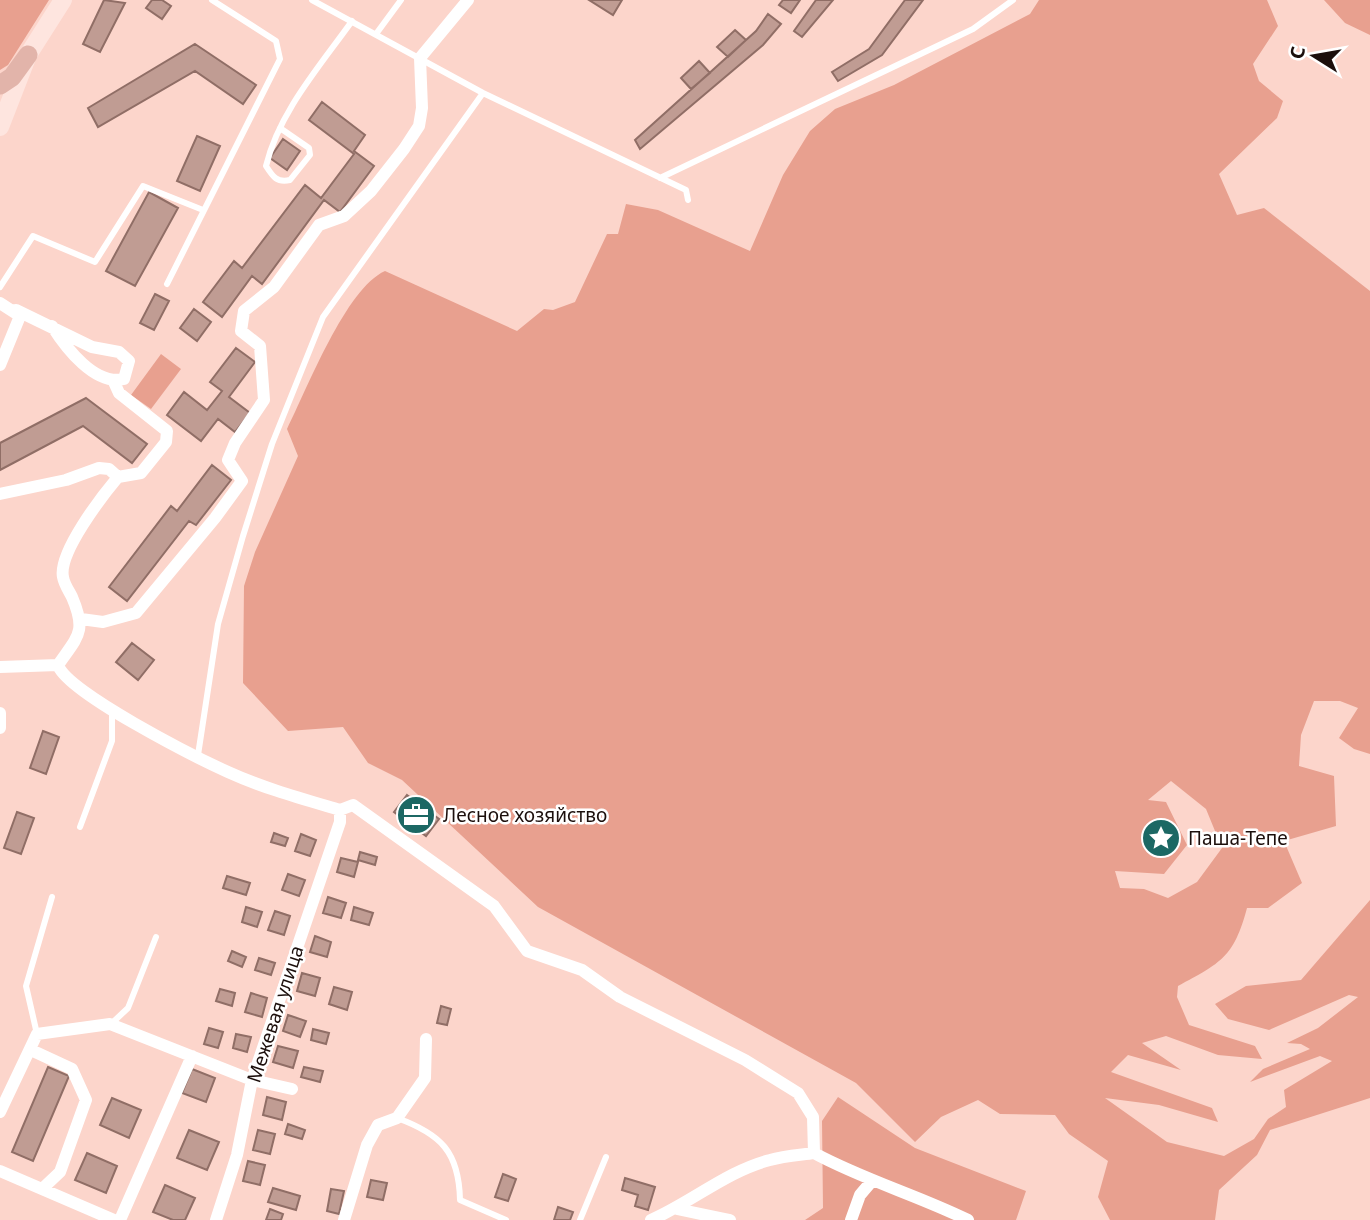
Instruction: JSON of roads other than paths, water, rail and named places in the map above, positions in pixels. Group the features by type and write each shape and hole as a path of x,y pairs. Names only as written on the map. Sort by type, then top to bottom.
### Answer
{"main road":[{"path":"0,127 5,92 12,77 62,0"}],"street":[{"path":"81,619 103,622 136,613 215,518 242,481 228,460 235,443 264,400 260,346 241,331 244,311 274,287 319,225 344,216 371,191 404,149 421,117 420,58 468,0"},
{"path":"0,303 52,326 92,347 119,352 129,361 124,379 114,382 92,371 52,326"},
{"path":"0,365 20,316 16,310"},
{"path":"58,666 81,632 81,619 62,576 64,563 95,504 118,478 141,474 166,442 167,431 118,393 114,382"},
{"path":"0,494 66,480 99,468 109,469 118,478"},
{"path":"0,667 58,666"},
{"path":"58,666 61,675 112,710 228,772 340,810 353,805 494,906 527,951 582,970 620,997 745,1060 798,1093 813,1117 814,1153"},
{"path":"0,713 0,728"},
{"name":"Межевая улица","path":"216,1220 237,1155 253,1080 340,822 340,810"},
{"path":"0,1112 37,1034 110,1024 253,1080 292,1090"},
{"path":"344,1220 367,1145 378,1125 397,1118 425,1077 426,1039"},
{"path":"31,1049 72,1069 86,1100 60,1172 42,1189"},
{"path":"120,1220 192,1056"},
{"path":"651,1220 677,1209 735,1174 770,1160 814,1153 871,1182 916,1195 968,1220"},
{"path":"0,1171 114,1220"},
{"path":"851,1220 860,1195 871,1182"},
{"path":"677,1209 730,1220"}],"lane":[{"path":"167,284 280,59 276,41 212,0"},
{"path":"312,0 482,93 686,190 688,200"},
{"path":"376,34 401,0"},
{"path":"660,178 973,29 1013,0"},
{"path":"280,128 309,148 310,155 290,180 282,182 273,177 266,166 280,128 290,109 352,21"},
{"path":"198,755 218,624 272,444 323,317 482,93"},
{"path":"0,287 33,236 95,262 143,186 203,210"},
{"path":"80,827 112,741 112,710"},
{"path":"37,1034 26,986 52,897"},
{"path":"110,1024 128,1008 156,937"},
{"path":"397,1118 433,1134 452,1154 460,1180 460,1199 506,1220"},
{"path":"580,1220 606,1157"}],"place":[{"name":"Лесное хозяйство","path":"416,815"},
{"name":"Паша-Тепе","path":"1161,838"}]}
